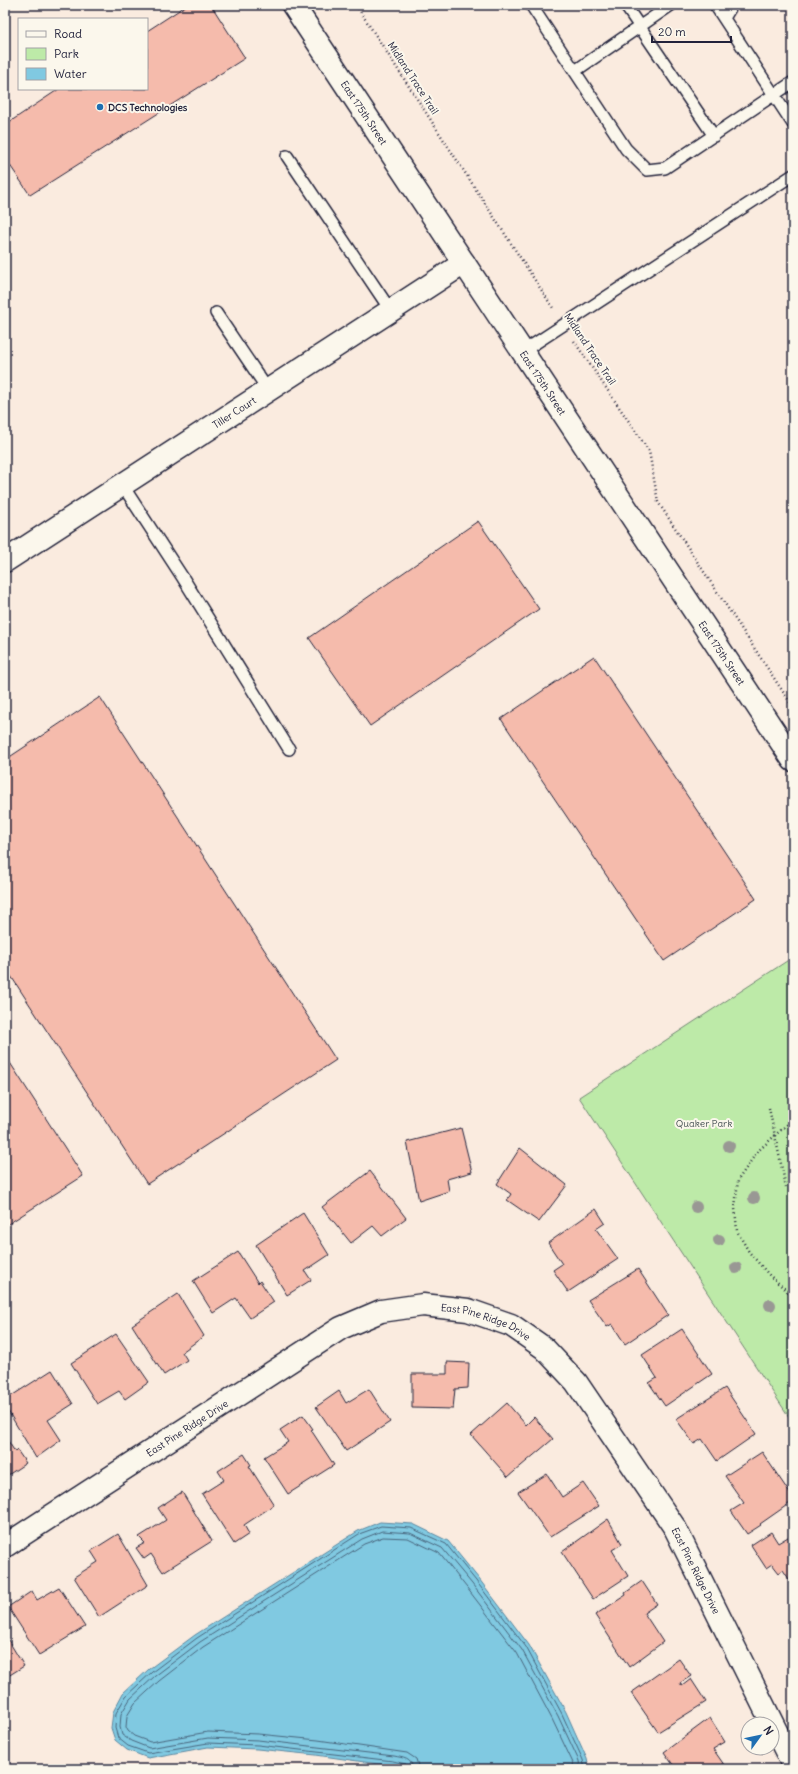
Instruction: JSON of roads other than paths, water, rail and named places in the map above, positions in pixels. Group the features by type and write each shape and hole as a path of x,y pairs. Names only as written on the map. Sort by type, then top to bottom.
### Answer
{"street":[{"name":"East 175th Street","path":"293,5 793,760"},
{"name":"Tiller Court","path":"5,561 123,486 464,263"},
{"name":"East Pine Ridge Drive","path":"5,1546 341,1328 381,1311 423,1305 468,1310 511,1324 544,1348 576,1382 675,1528 793,1765"}],"lane":[{"path":"531,5 626,149 647,170 665,168 793,82"},
{"path":"625,5 714,136"},
{"path":"575,71 671,5"},
{"path":"715,5 793,124"},
{"path":"724,18 732,5"},
{"path":"287,156 391,311"},
{"path":"522,352 793,175"},
{"path":"216,313 268,390"},
{"path":"123,486 183,578 289,749"}],"water":[{"path":"380,1522 413,1524 448,1541 529,1645 566,1712 587,1759 589,1769 413,1769 316,1755 257,1749 208,1747 148,1758 127,1750 115,1740 111,1728 113,1712 123,1693 149,1669 195,1635 358,1531"}],"place":[{"name":"DCS Technologies","path":"100,107"}],"park label":[{"name":"Quaker Park","path":"704,1123"}]}
